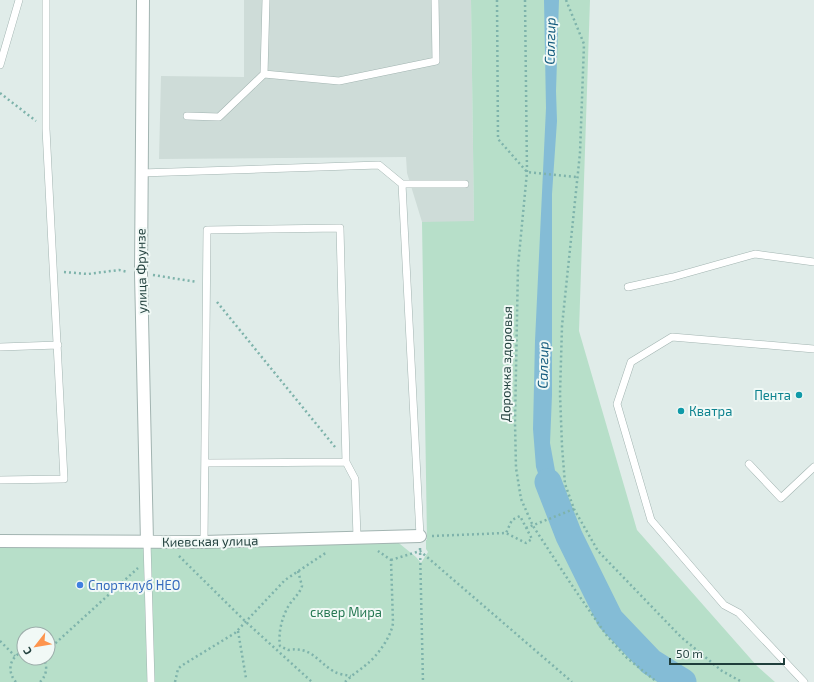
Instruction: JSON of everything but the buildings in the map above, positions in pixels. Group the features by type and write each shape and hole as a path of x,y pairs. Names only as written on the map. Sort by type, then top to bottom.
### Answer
{"street":[{"name":"улица Фрунзе","path":"143,0 141,281 147,542"},
{"name":"Киевская улица","path":"0,541 204,542 420,536"}],"lane":[{"path":"0,64 19,0"},
{"path":"0,480 64,479 46,129 46,0"},
{"path":"187,116 218,117 264,74 266,0"},
{"path":"264,74 339,81 436,61 435,0"},
{"path":"141,173 379,165 402,184 465,184"},
{"path":"402,184 420,536"},
{"path":"204,542 206,463 207,230 340,228 346,462 355,479 358,537"},
{"path":"628,286 673,277 756,254 814,262"},
{"path":"804,682 738,613 724,605 651,520 617,404 630,362 672,337 814,349"},
{"path":"0,347 58,345"},
{"path":"206,463 346,462"},
{"path":"749,464 781,498 814,467"},
{"path":"147,542 151,682"}],"path":[{"path":"497,0 498,139 528,172 577,178"},
{"name":"Дорожка здоровья","path":"525,0 528,172 518,266 515,430 516,468 521,499 533,526 607,636 627,658 657,682"},
{"path":"566,0 584,44 580,153 562,326 560,394 565,484 574,509 598,550 680,637 722,671 742,682"},
{"path":"0,93 46,129"},
{"path":"526,528 574,509"},
{"path":"424,682 420,536 506,533 526,543 532,539 520,516 512,520 506,533"},
{"path":"370,551 378,551 391,560"},
{"path":"391,560 420,551"},
{"path":"420,551 572,682"},
{"path":"175,682 180,666 238,630 285,580 324,554 332,552"},
{"path":"176,553 246,622 312,682"},
{"path":"345,682 367,664 389,637 394,623 391,560"},
{"path":"56,643 139,567 148,565"},
{"path":"280,646 279,638 283,617 302,586 298,571"},
{"path":"238,630 246,678"},
{"path":"0,641 14,656 10,669 11,675 15,682"},
{"path":"280,646 288,650 294,649 306,652 317,657 332,671 352,676"},
{"path":"277,649 280,646"},
{"path":"40,682 46,673 46,666"}],"shaded area":[{"path":"244,0 471,0 474,222 422,222 407,173 406,157 159,159 161,76 244,77"}],"green space":[{"name":"сквер Мира","path":"471,0 590,0 579,331 637,530 757,666 775,682 0,682 0,548 395,540 421,563 428,552 426,549 422,222 474,221"}],"water":[{"path":"544,0 559,0 556,91 557,121 552,194 552,395 550,443 556,476 568,512 553,520 536,467 533,429 535,341 546,108"}],"waterway":[{"name":"Салгир","path":"548,482 569,536 610,619 651,662 683,682"}],"place":[{"name":"Пента","path":"799,395"},
{"name":"Кватра","path":"681,411"},
{"name":"Спортклуб НЕО","path":"80,585"}]}
